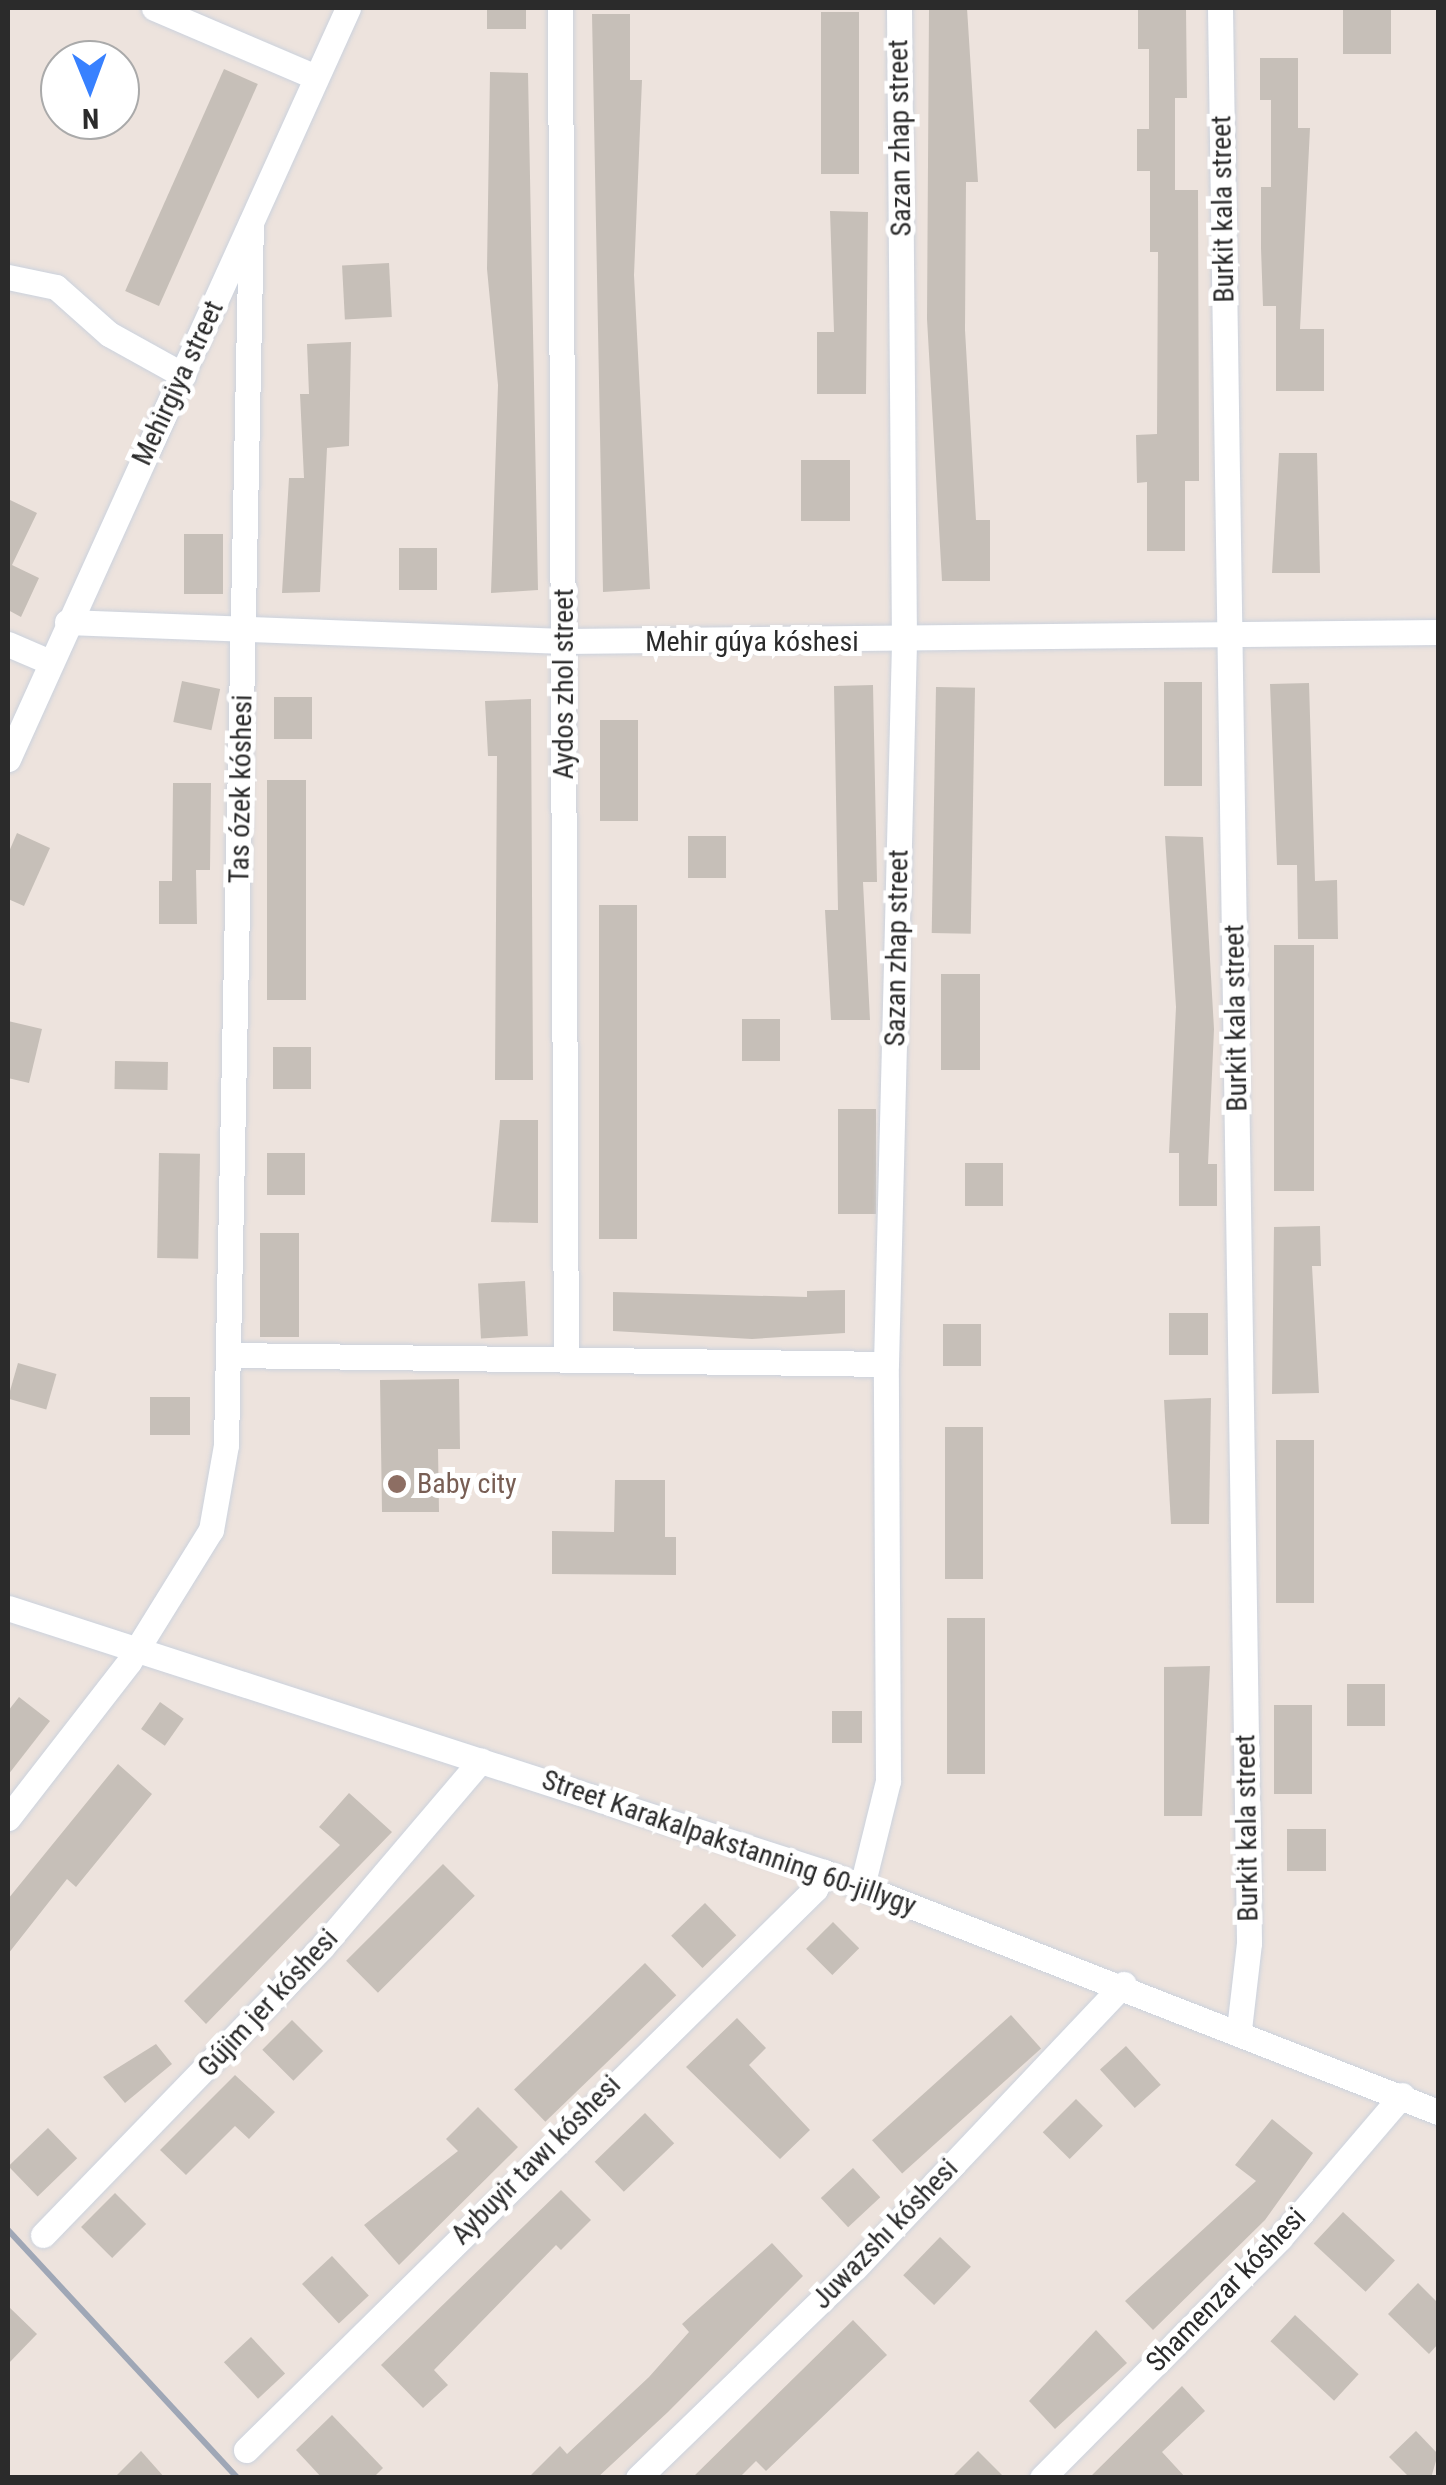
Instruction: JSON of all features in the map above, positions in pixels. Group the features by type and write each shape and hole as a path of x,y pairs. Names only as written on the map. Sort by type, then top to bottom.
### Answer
{"street":[{"path":"154,8 316,77"},
{"name":"Mehirgiya street","path":"8,759 348,8"},
{"name":"Aydos zhol street","path":"560,8 566,1360"},
{"name":"Sazan zhap street","path":"862,1886 888,1781 886,1364 904,643 899,8"},
{"name":"Burkit kala street","path":"1220,8 1248,1942 1239,2029"},
{"name":"Tas ózek kóshesi","path":"8,1818 141,1645 210,1530 226,1445 251,224"},
{"path":"8,277 56,287 109,334 183,375"},
{"name":"Mehir gúyа kóshesi","path":"67,622 244,634 564,641 904,643 1438,632"},
{"path":"8,644 50,662"},
{"path":"229,1355 886,1364"},
{"name":"Street Karakalpakstanning 60-jillygy","path":"8,1608 141,1645 824,1872 1124,1984 1438,2112"},
{"name":"Gújim jer kóshesi","path":"43,2236 322,1947 481,1760"},
{"name":"Aybuyir tawı kóshesi","path":"246,2450 815,1890 824,1872"},
{"name":"Juwazshı kóshesi","path":"638,2478 855,2268 1124,1984"},
{"name":"Shamenzar kóshesi","path":"1042,2478 1280,2238 1402,2096"}],"building":[{"path":"487,8 526,8 526,29 487,29"},
{"path":"929,8 967,8 978,182 966,182 965,330 976,520 990,520 990,581 942,581 927,319"},
{"path":"1138,8 1186,8 1187,98 1175,98 1175,190 1198,190 1199,481 1185,481 1185,551 1147,551 1147,482 1137,483 1136,435 1157,434 1158,252 1150,252 1150,171 1137,171 1137,129 1149,129 1149,49 1138,49"},
{"path":"1343,8 1391,8 1391,54 1343,54"},
{"path":"821,12 859,12 859,174 821,174"},
{"path":"592,14 630,14 630,80 642,80 634,275 650,589 603,592"},
{"path":"1260,58 1298,58 1298,128 1310,128 1300,329 1324,329 1324,391 1276,391 1276,306 1263,306 1261,248 1261,187 1271,187 1271,100 1260,100"},
{"path":"224,69 258,84 159,306 125,291"},
{"path":"490,72 528,73 538,590 491,593 498,385 487,269"},
{"path":"830,211 868,212 866,394 817,394 817,332 834,332"},
{"path":"389,263 392,317 345,319 342,265"},
{"path":"351,342 349,446 327,448 320,592 282,593 289,478 304,478 300,394 309,394 307,344"},
{"path":"1279,453 1317,453 1320,573 1272,573"},
{"path":"801,460 850,460 850,521 801,521"},
{"path":"8,499 37,513 12,565 39,578 21,617 8,610"},
{"path":"184,534 223,534 223,594 184,594"},
{"path":"399,548 437,548 437,590 399,590"},
{"path":"182,681 220,689 211,730 173,722"},
{"path":"1164,682 1202,682 1202,786 1164,786"},
{"path":"1309,683 1315,881 1337,880 1338,939 1298,939 1297,865 1277,865 1270,684"},
{"path":"873,685 877,882 863,882 870,1020 831,1020 825,910 838,910 834,686"},
{"path":"936,687 975,688 971,934 932,933"},
{"path":"274,697 312,697 312,739 274,739"},
{"path":"531,699 533,1080 495,1080 497,756 488,756 485,701"},
{"path":"600,720 638,720 638,821 600,821"},
{"path":"267,780 306,780 306,1000 267,1000"},
{"path":"173,783 211,783 210,870 196,870 197,924 159,924 159,881 172,881"},
{"path":"17,833 50,848 24,906 8,899 8,854"},
{"path":"688,836 726,836 726,878 688,878"},
{"path":"1165,836 1203,837 1214,1029 1208,1164 1217,1164 1217,1206 1179,1206 1179,1153 1169,1153 1176,1007"},
{"path":"599,905 637,905 637,1239 599,1239"},
{"path":"1274,945 1314,945 1314,1191 1274,1191"},
{"path":"941,974 980,974 980,1070 941,1070"},
{"path":"742,1019 780,1019 780,1061 742,1061"},
{"path":"8,1021 42,1029 29,1083 8,1078"},
{"path":"273,1047 311,1047 311,1089 273,1089"},
{"path":"115,1061 168,1062 168,1090 115,1089"},
{"path":"838,1109 876,1109 876,1214 838,1214"},
{"path":"500,1120 538,1120 538,1223 491,1222"},
{"path":"159,1153 200,1154 198,1259 157,1258"},
{"path":"267,1153 305,1153 305,1195 267,1195"},
{"path":"965,1163 1003,1163 1003,1206 965,1206"},
{"path":"1320,1226 1321,1266 1312,1266 1319,1393 1272,1394 1274,1227"},
{"path":"260,1233 299,1233 299,1337 260,1337"},
{"path":"525,1281 528,1336 481,1338 478,1283"},
{"path":"845,1290 845,1333 752,1339 613,1331 613,1292 807,1297 807,1291"},
{"path":"1169,1313 1208,1313 1208,1355 1169,1355"},
{"path":"943,1324 981,1324 981,1366 943,1366"},
{"path":"18,1363 56,1374 46,1410 8,1399"},
{"path":"459,1379 460,1449 438,1449 439,1512 382,1512 380,1380"},
{"path":"150,1397 190,1397 190,1435 150,1435"},
{"path":"1211,1398 1209,1524 1171,1524 1164,1400"},
{"path":"945,1427 983,1427 983,1579 945,1579"},
{"path":"1276,1440 1314,1440 1314,1603 1276,1603"},
{"path":"615,1480 665,1480 665,1537 676,1537 676,1575 552,1574 552,1531 614,1532"},
{"path":"947,1618 985,1618 985,1774 947,1774"},
{"path":"1210,1666 1202,1816 1164,1816 1164,1667"},
{"path":"1347,1684 1385,1684 1385,1726 1347,1726"},
{"path":"19,1697 50,1721 8,1775 8,1711"},
{"path":"160,1702 184,1719 165,1746 141,1729"},
{"path":"1274,1705 1312,1705 1312,1794 1274,1794"},
{"path":"832,1711 862,1711 862,1743 832,1743"},
{"path":"118,1764 152,1794 76,1887 67,1879 8,1954 8,1899"},
{"path":"349,1793 392,1832 206,2024 184,2001 340,1845 319,1827"},
{"path":"1287,1829 1326,1829 1326,1871 1287,1871"},
{"path":"443,1864 475,1896 378,1993 346,1961"},
{"path":"705,1903 736,1935 702,1968 671,1936"},
{"path":"833,1922 859,1948 832,1975 806,1949"},
{"path":"645,1963 676,1995 545,2122 514,2089"},
{"path":"1011,2015 1041,2048 902,2174 872,2140"},
{"path":"737,2018 766,2048 749,2065 810,2130 780,2159 686,2067"},
{"path":"292,2020 323,2051 293,2081 262,2050"},
{"path":"156,2044 172,2064 125,2103 103,2077"},
{"path":"1126,2046 1161,2085 1135,2108 1100,2069"},
{"path":"235,2075 275,2112 249,2139 235,2126 186,2175 160,2150"},
{"path":"1076,2099 1103,2126 1070,2159 1043,2132"},
{"path":"478,2107 518,2147 399,2265 364,2225 458,2151 446,2139"},
{"path":"645,2113 674,2143 624,2192 595,2162"},
{"path":"1272,2119 1313,2153 1265,2220 1153,2330 1125,2301 1256,2181 1235,2165"},
{"path":"48,2128 77,2158 38,2196 8,2166"},
{"path":"853,2168 880,2197 848,2227 821,2198"},
{"path":"561,2190 591,2220 561,2250 556,2245 434,2370 448,2385 423,2408 381,2365"},
{"path":"115,2193 146,2224 112,2258 81,2227"},
{"path":"1343,2212 1395,2260 1366,2292 1314,2243"},
{"path":"940,2237 971,2267 934,2305 903,2275"},
{"path":"772,2243 803,2276 668,2412 597,2478 528,2478 560,2446 567,2454 649,2377 689,2332 682,2324"},
{"path":"332,2256 369,2295 339,2323 302,2284"},
{"path":"1418,2283 1438,2303 1438,2344 1429,2354 1388,2314"},
{"path":"8,2306 37,2334 8,2364"},
{"path":"1295,2315 1359,2374 1334,2401 1270,2341"},
{"path":"853,2320 887,2355 766,2471 756,2461 739,2478 692,2478"},
{"path":"1096,2330 1127,2363 1055,2429 1029,2401"},
{"path":"251,2337 285,2374 258,2399 224,2362"},
{"path":"1182,2386 1205,2411 1162,2452 1186,2478 1089,2478"},
{"path":"332,2415 383,2468 373,2478 322,2478 296,2450"},
{"path":"1416,2431 1438,2454 1431,2478 1410,2478 1389,2457"},
{"path":"141,2451 165,2478 114,2478"},
{"path":"978,2451 1005,2478 951,2478"}],"railway":[{"path":"8,2230 238,2478"}],"place":[{"name":"Baby city","path":"397,1484"}]}
